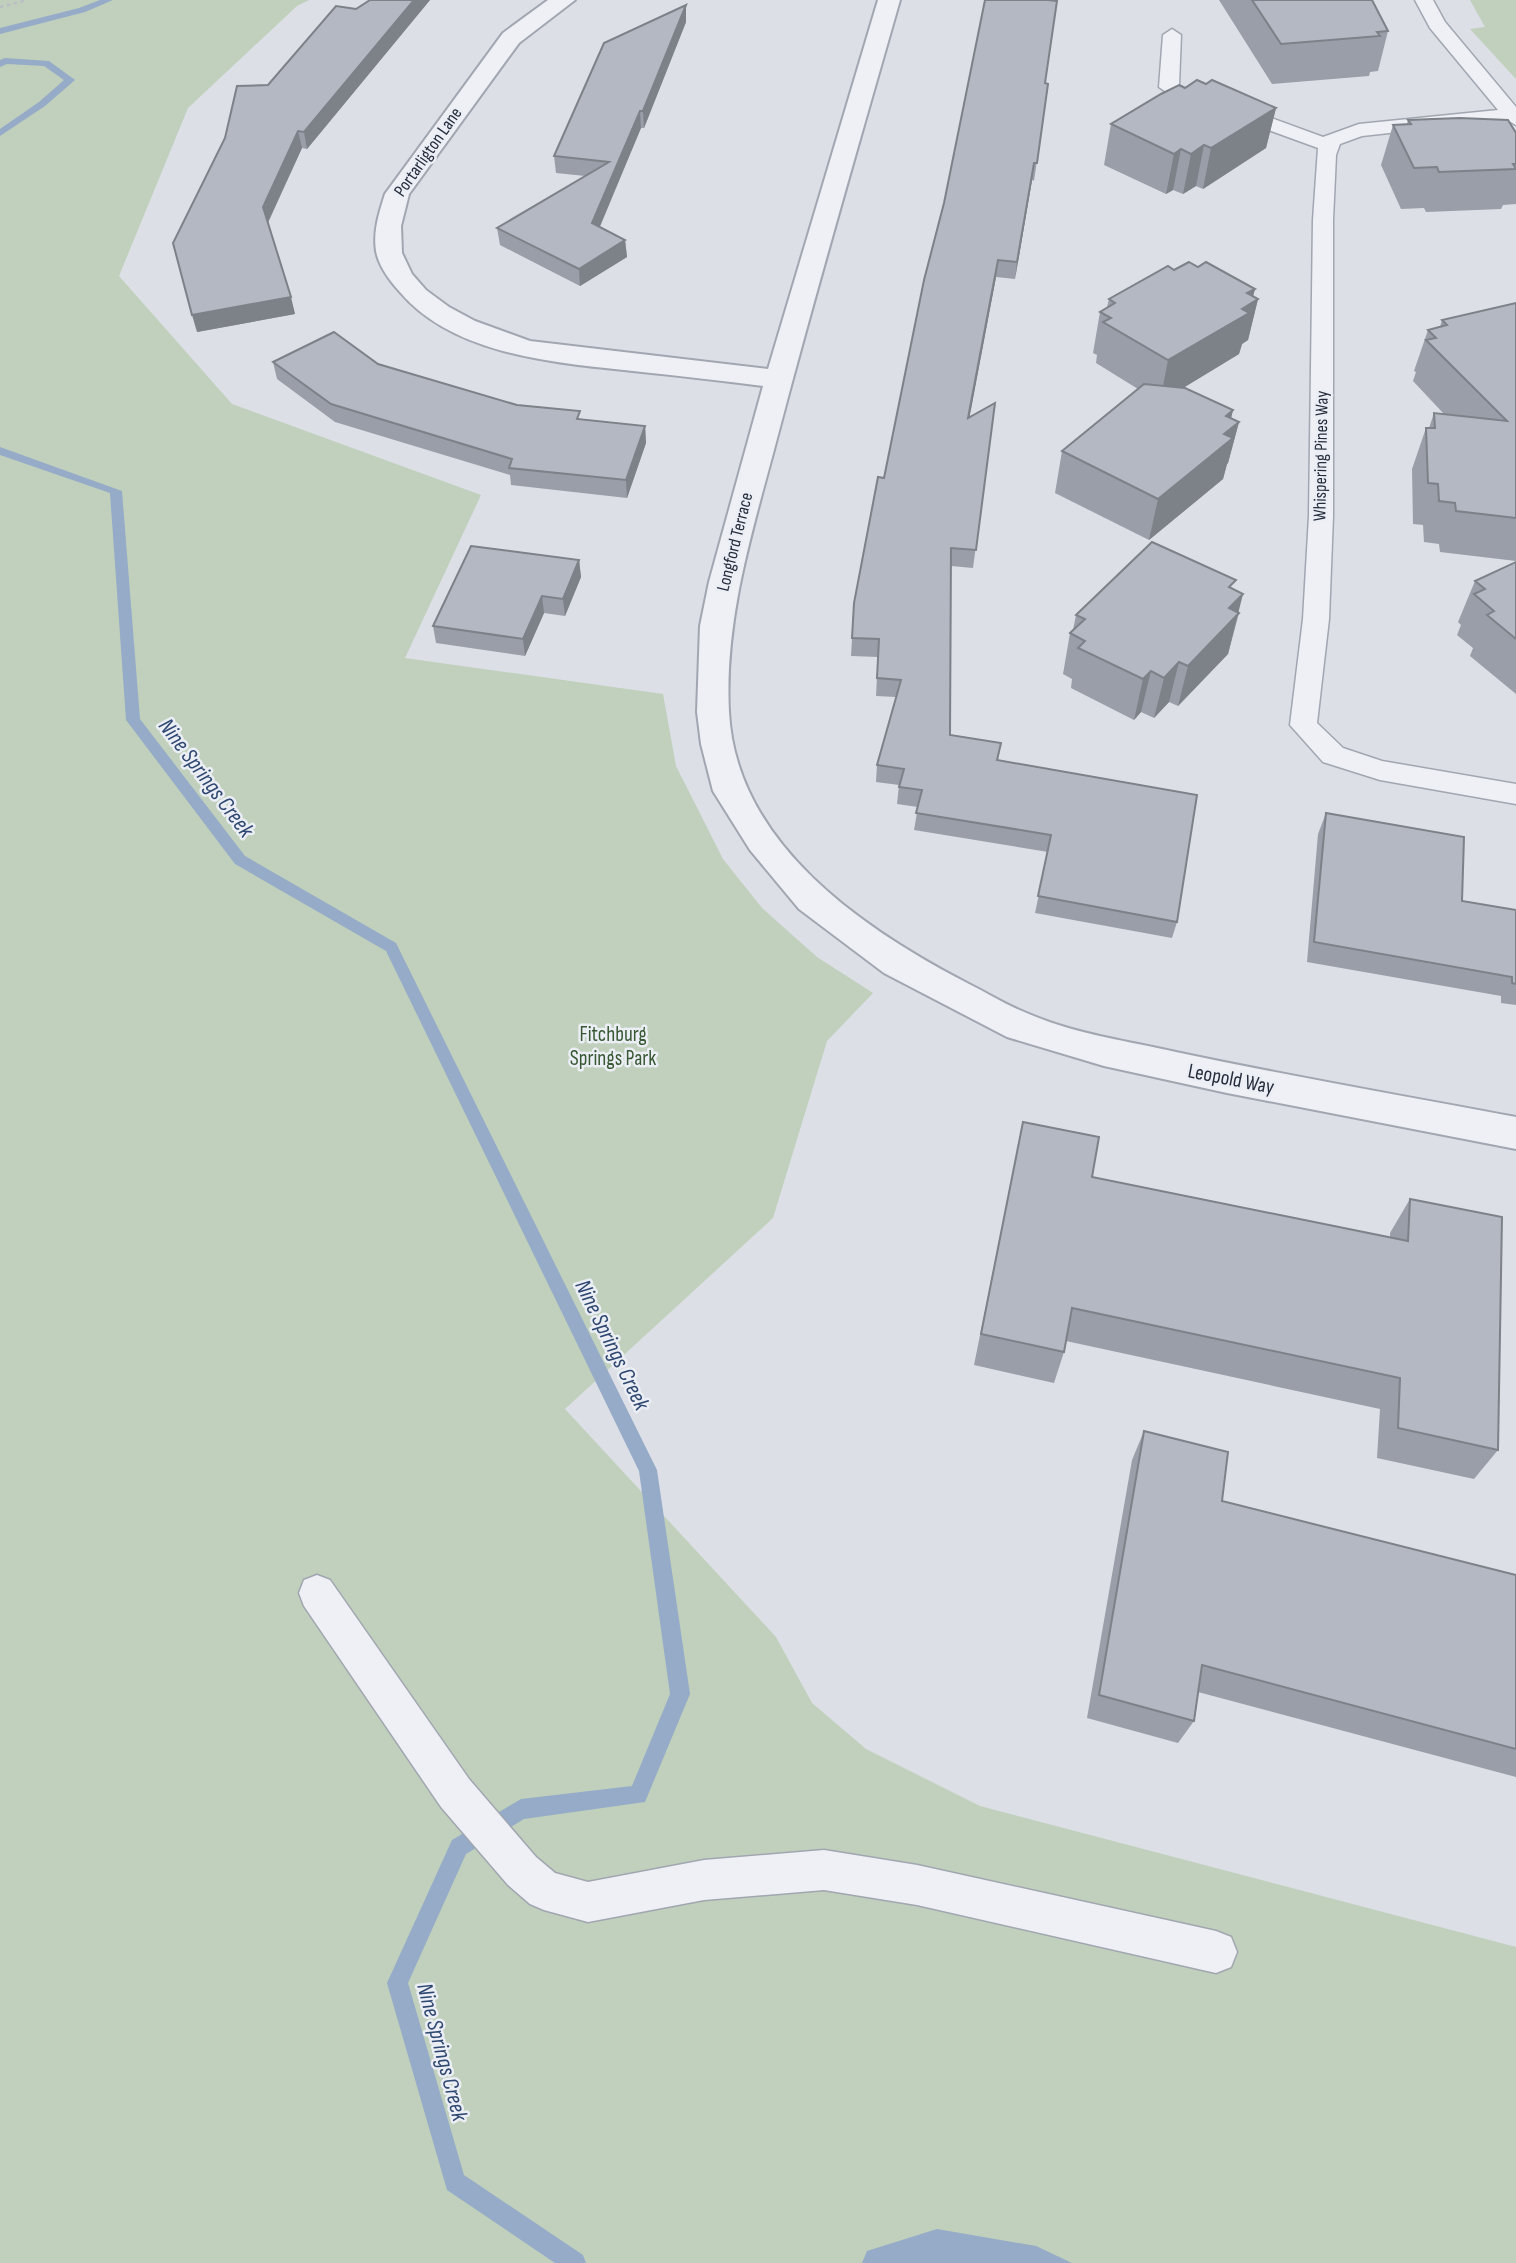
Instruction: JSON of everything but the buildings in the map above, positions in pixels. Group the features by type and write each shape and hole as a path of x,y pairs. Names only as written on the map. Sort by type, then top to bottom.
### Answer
{"street":[{"name":"Portarligton Lane","path":"564,0 542,13 511,38 397,194 389,213 387,230 388,250 394,271 404,285 442,314 522,348 566,356 779,379"},
{"name":"Longford Terrace","path":"889,0 779,379 724,582 716,625 713,712 717,744 730,791 762,841 811,900 897,963 956,995"},
{"name":"Leopold Way","path":"956,995 1020,1027 1104,1051 1227,1079 1516,1133"}],"lane":[{"path":"1424,0 1437,24 1513,117"},
{"path":"1172,35 1169,87 1186,97 1223,107 1330,146 1332,140 1359,130 1513,117"},
{"name":"Whispering Pines Way","path":"1330,146 1326,155 1323,220 1321,516 1316,619 1303,725 1333,755 1433,781 1516,794"},
{"path":"317,1593 455,1793 522,1871 544,1890 588,1902 704,1880 824,1870 943,1891 1216,1952"}],"path":[{"path":"0,7 27,0"}],"green space":[{"name":"Fitchburg Springs Park","path":"0,0 309,0 297,6 188,108 119,276 232,404 481,495 405,658 663,694 676,766 723,859 762,908 817,957 873,993 827,1041 773,1218 565,1409 776,1637 812,1703 866,1749 980,1806 1516,1947 1516,2263 0,2263"},
{"path":"1470,0 1516,0 1516,79 1470,29 1485,27"}],"water":[{"path":"937,2229 1036,2246 1072,2263 862,2263 867,2251"}],"waterway":[{"name":"Nine Springs Creek","path":"0,31 82,10 108,0"},
{"name":"Nine Springs Creek","path":"0,64 5,61 46,63 70,80 42,104 0,133"},
{"name":"Nine Springs Creek","path":"0,451 116,491 133,720 240,860 391,947 648,1470 680,1694 638,1795 521,1809 459,1847 397,1983 455,2182 575,2263"}]}
